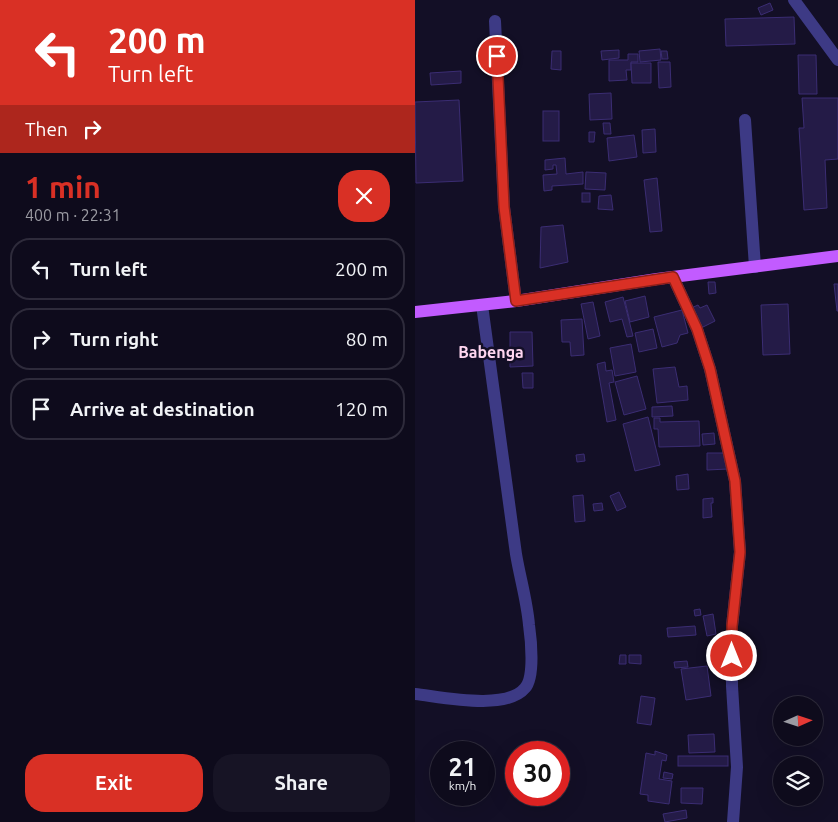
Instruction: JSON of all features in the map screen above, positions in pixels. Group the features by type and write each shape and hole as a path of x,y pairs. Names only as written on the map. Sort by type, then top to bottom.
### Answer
{"main road":[{"path":"415,312 516,301 673,277 838,256"}],"street":[{"path":"794,0 838,60"},
{"path":"495,21 504,207 516,301"},
{"path":"745,120 755,267"},
{"path":"673,277 697,329 710,369 735,481 740,552 732,626 732,686 737,767 733,822"},
{"path":"415,694 457,700 492,701 509,698 527,687 531,674 529,626 517,556 482,305"}],"building":[{"path":"770,3 773,10 761,15 758,8"},
{"path":"794,17 795,44 726,46 725,19"},
{"path":"660,49 661,60 640,62 639,51"},
{"path":"619,50 619,58 602,60 601,51"},
{"path":"552,51 561,51 561,70 551,69"},
{"path":"661,51 667,51 668,59 662,59"},
{"path":"628,54 638,54 638,62 631,62 631,70 626,70 627,80 609,81 609,60 628,60"},
{"path":"798,55 816,55 817,94 799,94"},
{"path":"658,62 670,62 671,87 659,88"},
{"path":"631,63 651,63 651,83 632,83"},
{"path":"461,71 461,83 431,85 430,73"},
{"path":"611,93 612,119 590,120 589,94"},
{"path":"802,98 838,98 838,159 825,160 827,208 804,210 799,128 804,128"},
{"path":"459,100 463,181 416,183 415,102"},
{"path":"543,111 559,111 559,141 543,141"},
{"path":"603,123 610,123 611,134 604,134"},
{"path":"655,129 656,152 643,153 642,130"},
{"path":"589,132 595,132 594,142 589,142"},
{"path":"634,135 637,157 609,161 607,138"},
{"path":"565,158 566,174 583,172 583,184 552,186 552,190 544,191 543,175 557,174 556,165 553,165 553,169 545,170 545,160"},
{"path":"586,172 606,173 605,190 585,189"},
{"path":"657,178 662,231 650,232 644,180"},
{"path":"582,193 590,193 590,202 582,202"},
{"path":"611,195 613,210 598,209 599,196"},
{"path":"563,225 568,262 540,268 541,227"},
{"path":"708,282 715,282 716,293 709,294"},
{"path":"834,284 838,284 838,311 837,311"},
{"path":"645,296 649,317 630,322 625,301"},
{"path":"623,297 633,336 627,337 622,319 610,322 605,302"},
{"path":"593,302 600,336 588,339 581,304"},
{"path":"788,304 790,354 763,355 761,305"},
{"path":"698,305 700,308 707,305 715,321 699,329 689,309"},
{"path":"682,310 688,333 680,335 677,343 662,347 654,317"},
{"path":"582,319 584,355 571,356 570,342 562,342 561,320"},
{"path":"653,329 657,348 639,352 635,333"},
{"path":"510,332 532,332 533,366 510,367"},
{"path":"631,344 636,372 615,376 610,348"},
{"path":"605,362 606,371 612,370 614,382 609,383 616,420 607,422 597,364"},
{"path":"675,367 679,387 687,386 688,400 657,403 653,369"},
{"path":"522,373 533,373 533,388 523,388"},
{"path":"637,376 646,409 624,415 615,382"},
{"path":"672,406 673,416 652,417 652,407"},
{"path":"648,417 660,465 635,471 623,424"},
{"path":"654,418 660,418 660,422 699,421 700,446 659,447 658,429 654,429"},
{"path":"714,433 715,444 703,445 702,434"},
{"path":"707,453 727,453 728,469 707,470"},
{"path":"584,454 585,461 577,462 576,455"},
{"path":"688,474 689,489 677,490 676,476"},
{"path":"619,492 626,507 617,511 610,496"},
{"path":"583,495 585,521 575,522 573,496"},
{"path":"713,498 713,503 711,503 712,517 703,518 703,499"},
{"path":"602,503 603,510 594,511 593,504"},
{"path":"700,609 701,615 695,616 694,610"},
{"path":"713,614 716,634 707,636 703,616"},
{"path":"695,626 696,635 668,637 667,628"},
{"path":"620,655 626,655 626,664 619,664"},
{"path":"629,655 641,655 641,664 629,663"},
{"path":"687,661 688,667 675,668 674,662"},
{"path":"707,666 711,696 686,700 681,669"},
{"path":"641,696 655,698 651,725 637,723"},
{"path":"714,734 715,752 689,753 688,735"},
{"path":"655,751 667,755 666,761 662,760 659,779 672,781 669,804 648,801 648,795 640,794 646,753 655,755"},
{"path":"678,756 728,756 728,766 678,766"},
{"path":"664,772 673,774 672,779 663,778"},
{"path":"681,788 703,788 702,804 681,803"},
{"path":"686,810 687,818 665,822 663,814"}],"district":[{"name":"Babenga","path":"491,352"}],"route":[{"path":"497,56 504,207 516,301 673,277 697,329 710,369 727,438 735,481 740,529 740,552 732,626 732,656"}]}
